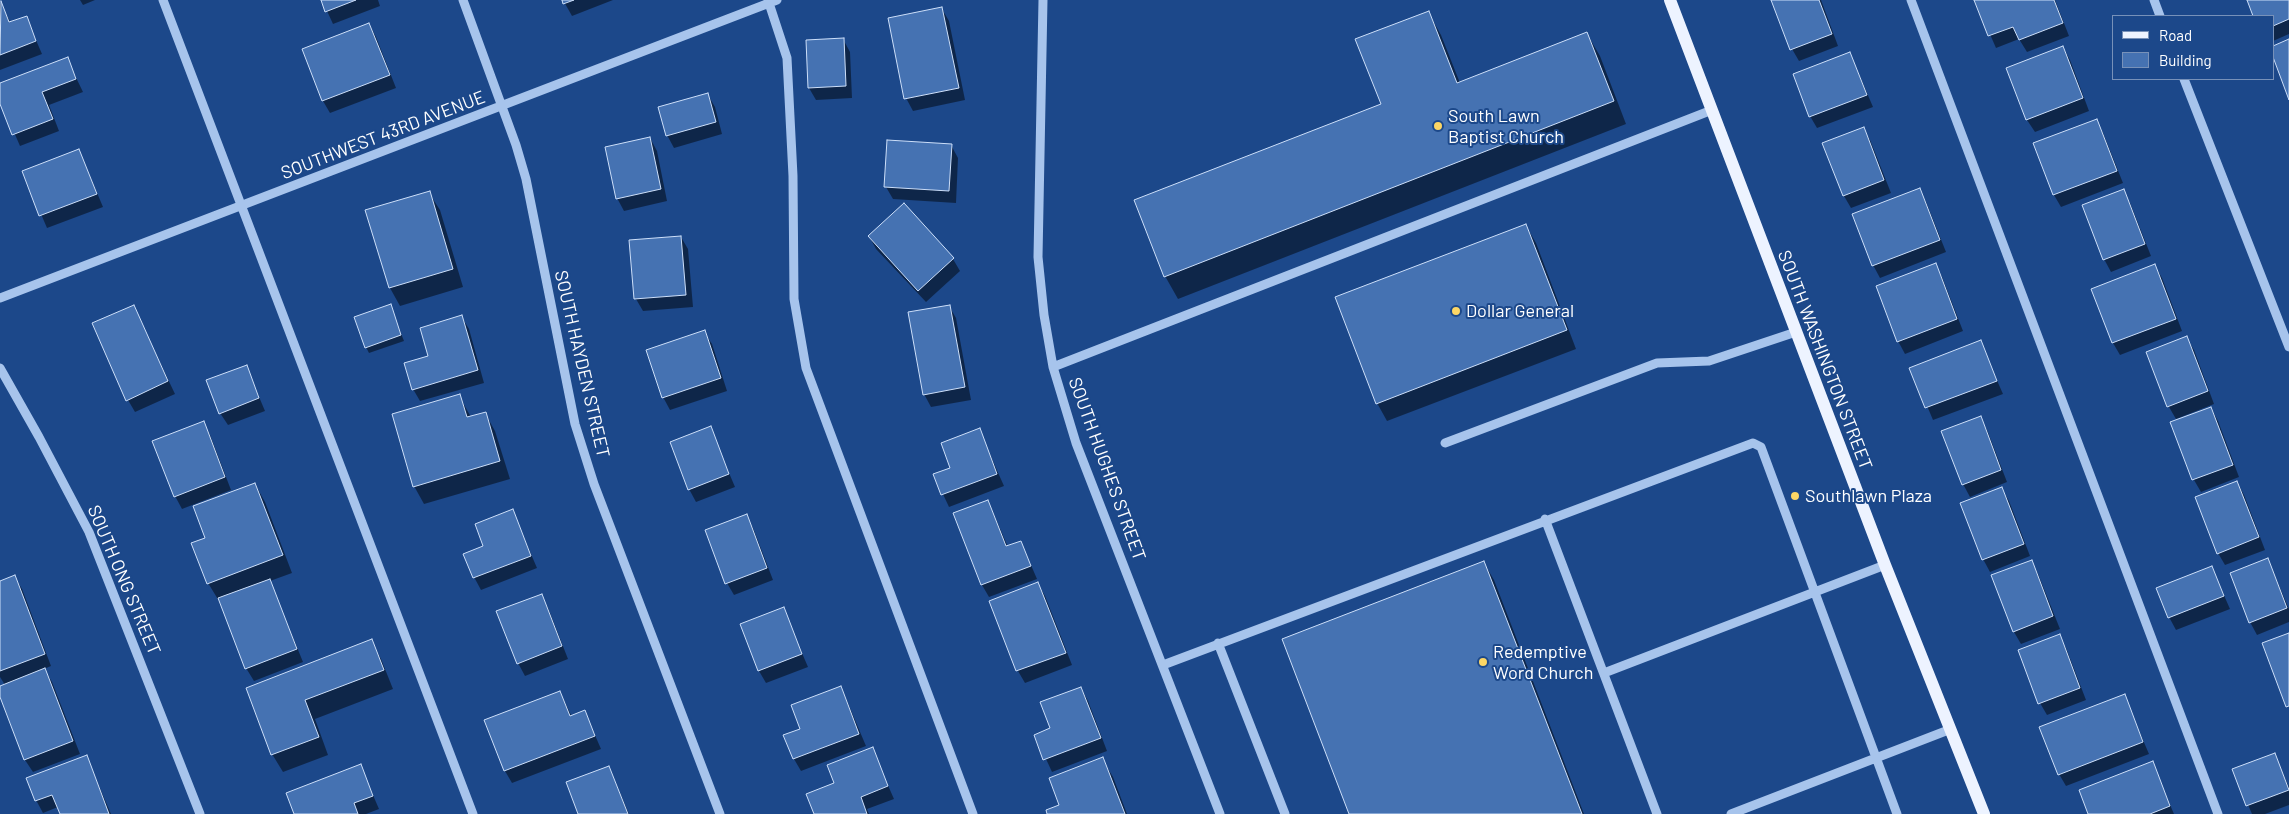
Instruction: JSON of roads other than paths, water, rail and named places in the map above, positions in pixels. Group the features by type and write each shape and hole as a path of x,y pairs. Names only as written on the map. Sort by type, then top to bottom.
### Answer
{"main road":[{"name":"SOUTH WASHINGTON STREET","path":"1670,0 1885,565 1984,814"}],"street":[{"path":"163,0 243,206 472,814"},
{"name":"SOUTH HAYDEN STREET","path":"462,0 503,106 526,178 578,433 594,484 720,814"},
{"name":"SOUTH HUGHES STREET","path":"1044,0 1038,257 1044,315 1053,367 1076,443 1220,814"},
{"path":"1912,0 2218,814"},
{"path":"2154,0 2160,15"},
{"path":"771,1 787,58 793,176 794,299 806,368 973,814"},
{"name":"SOUTHWEST 43RD AVENUE","path":"0,298 503,106 771,1"},
{"path":"2184,80 2289,347"},
{"path":"1053,367 1712,110"},
{"path":"1445,443 1656,363 1709,360 1796,332"},
{"name":"SOUTH ONG STREET","path":"0,368 39,436 89,532 200,814"},
{"path":"1163,665 1753,443 1761,447 1897,814"},
{"path":"1545,520 1657,814"},
{"path":"1604,673 1885,565"},
{"path":"1218,643 1285,814"},
{"path":"1731,814 1950,729"}],"place":[{"name":"South Lawn Baptist Church","path":"1438,126"},
{"name":"Dollar General","path":"1456,311"},
{"name":"Southlawn Plaza","path":"1795,496"},
{"name":"Redemptive Word Church","path":"1483,662"}]}
